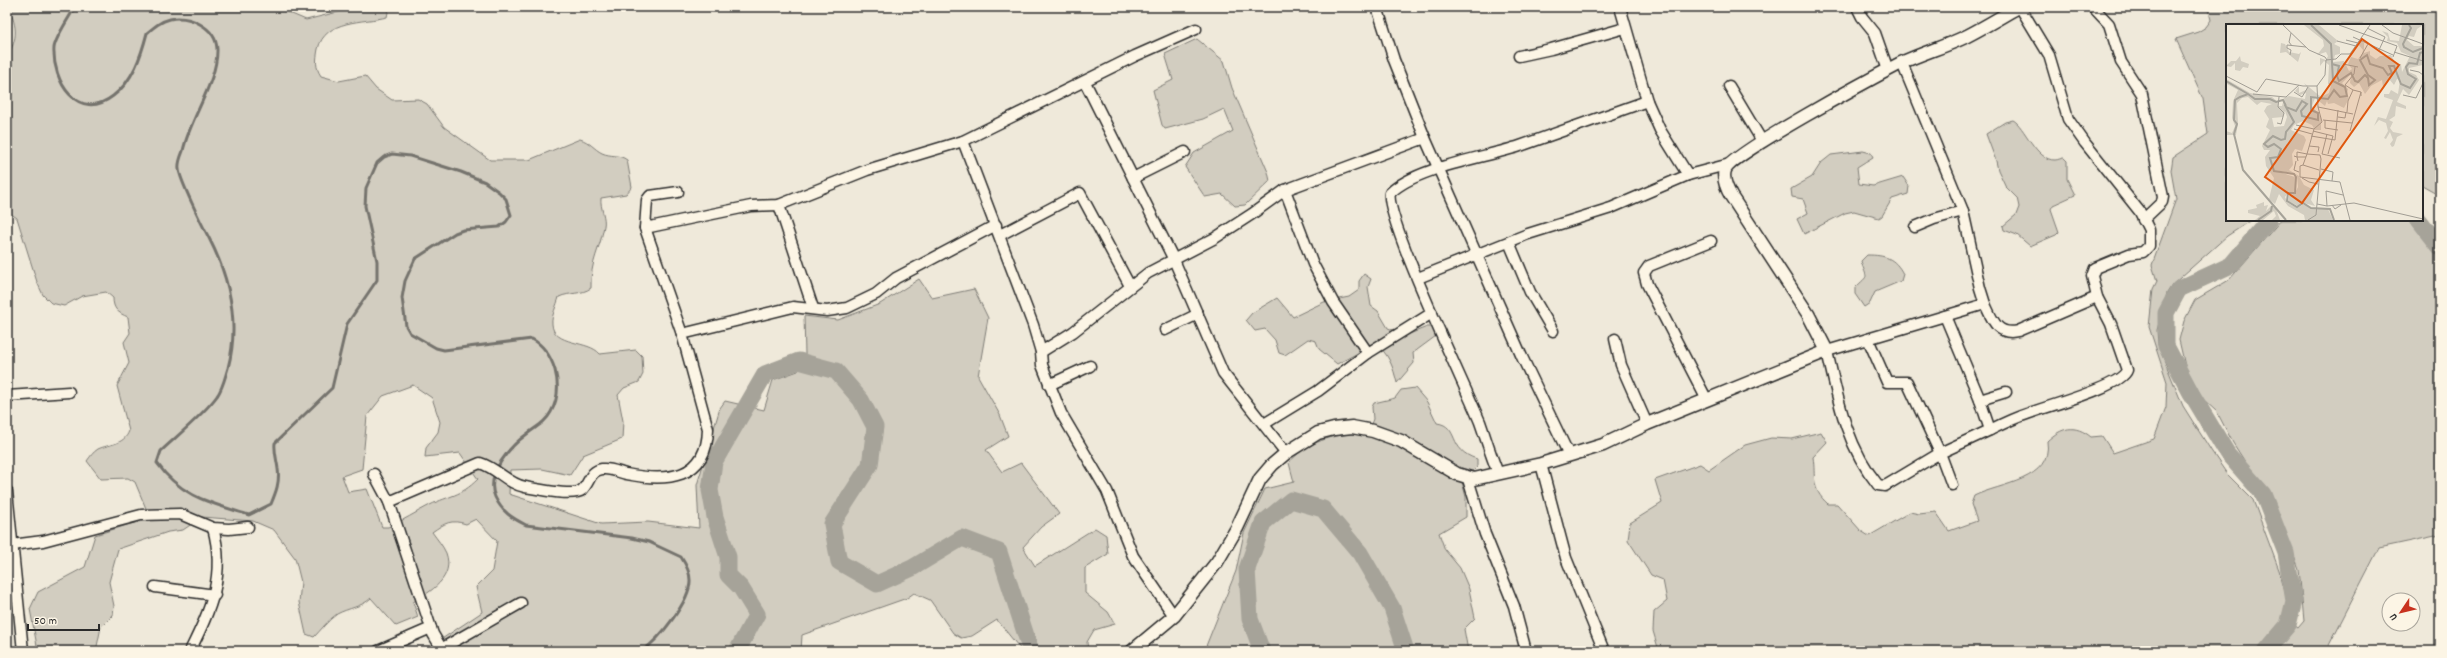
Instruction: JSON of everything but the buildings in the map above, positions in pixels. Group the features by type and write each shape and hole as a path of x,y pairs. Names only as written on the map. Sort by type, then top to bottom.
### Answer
{"main road":[{"path":"1132,651 1174,616 1226,547 1260,479 1286,453 1318,433 1334,429 1358,428 1373,431 1400,441 1468,479 1541,464 1603,445 1648,424 1827,351 1811,319 1731,196 1724,177 1725,170 1730,164 1762,141 1888,70 1961,39 2019,7"}],"street":[{"path":"1377,7 1394,60 1425,138 1476,255 1568,455"},
{"path":"1620,7 1647,101 1660,130 1688,175"},
{"path":"1857,7 1862,17 1876,34 1888,70"},
{"path":"1985,304 1827,351 1843,421 1855,450 1878,485 1884,486 1940,453 1990,430 2027,414 2078,398 2114,382 2126,373 2127,370 2111,324 2097,297 2092,276 2094,268 2129,254 2143,252 2149,246 2149,230 2068,119 2049,55 2019,7"},
{"path":"2093,7 2109,24 2121,62 2142,94 2163,197 2162,202 2143,220"},
{"path":"1519,56 1558,47 1625,28"},
{"path":"645,228 751,206 779,205 867,170 963,141 1135,56 1196,29"},
{"path":"1902,63 1963,211 1980,288 1993,323 1998,328 2012,332 2040,323 2097,297"},
{"path":"1085,82 1174,260 1223,373 1286,453"},
{"path":"1729,86 1762,141"},
{"path":"1498,474 1480,423 1418,278 1389,197 1390,193 1398,186 1438,168 1519,146 1647,101"},
{"path":"1041,352 1073,332 1148,273 1174,260 1252,214 1285,190 1425,138"},
{"path":"963,141 998,230 1041,352 1042,365 1060,413 1107,491 1133,556 1174,616"},
{"path":"1133,178 1185,152"},
{"path":"1418,278 1509,242 1611,208 1688,175 1730,164"},
{"path":"1285,190 1313,264 1333,302 1368,353"},
{"path":"388,502 480,463 491,466 514,484 523,487 572,493 581,490 592,474 603,469 651,476 677,477 686,474 701,458 708,440 708,429 682,334 645,228 647,200 650,196 678,192"},
{"path":"682,334 793,307 813,308 827,311 847,308 876,294 896,278 1080,193 1130,286"},
{"path":"779,205 813,308"},
{"path":"1915,227 1934,219 1963,211"},
{"path":"1707,400 1647,284 1644,273 1649,266 1711,241"},
{"path":"1509,242 1530,292 1552,331"},
{"path":"1264,424 1318,391 1368,353 1432,313"},
{"path":"1165,330 1198,314"},
{"path":"1945,316 1980,400 1990,430"},
{"path":"1615,339 1621,364 1648,424"},
{"path":"1868,339 1887,382 1908,382 1940,453 1952,485"},
{"path":"1049,385 1090,366"},
{"path":"7,396 35,396 69,392"},
{"path":"1980,400 2006,392"},
{"path":"1541,464 1566,558 1604,651"},
{"path":"374,474 388,502 431,628 442,650 521,603"},
{"path":"1468,479 1485,534 1514,606 1526,651"},
{"path":"7,491 23,651"},
{"path":"12,545 43,541 141,515 180,514 213,528 229,529 248,527"},
{"path":"190,651 215,595 218,570 213,528"},
{"path":"155,587 215,595"},
{"path":"378,651 431,628"}],"shaded area":[{"path":"7,7 266,7 280,9 306,20 358,7 389,7 387,17 346,24 328,32 322,39 317,53 317,66 321,76 339,81 365,76 376,89 392,100 418,99 427,104 444,127 490,160 529,160 580,139 587,142 602,153 621,157 627,160 632,187 626,194 601,198 604,223 592,270 591,288 583,292 567,294 559,297 552,321 554,331 558,336 588,346 600,354 636,350 642,356 643,374 639,382 624,388 618,395 623,421 622,439 583,455 570,475 542,469 510,470 509,494 601,524 648,522 699,528 697,485 720,408 725,401 764,410 773,380 798,371 805,354 804,316 838,320 880,304 919,279 932,298 974,289 988,318 978,376 1000,415 1008,436 986,450 1002,472 1021,463 1059,514 1041,527 1023,547 1035,566 1095,528 1106,535 1108,554 1085,568 1085,593 1108,612 1115,624 1094,630 1087,642 1088,651 1022,651 997,620 972,636 961,638 953,633 930,600 914,593 907,598 802,635 801,651 424,651 482,612 476,587 492,571 497,541 476,519 466,524 456,522 448,523 432,532 446,553 448,562 447,570 444,577 433,589 413,602 418,617 396,626 371,598 334,616 314,637 306,634 299,602 301,582 295,558 274,530 253,521 202,517 183,530 168,532 118,549 109,582 114,606 113,615 101,627 96,651 38,651 30,609 38,592 85,567 95,535 150,518 135,482 128,478 101,479 87,461 96,450 120,442 127,436 129,431 117,386 129,363 124,342 130,333 128,317 121,314 115,308 113,298 106,292 82,296 64,306 51,303 43,295 37,282 17,218 7,211 7,55 11,49 15,37 15,25","holes":["413,385 432,398 440,422 438,432 426,448 425,457 460,453 478,479 466,489 430,505 394,525 382,527 367,489 348,492 342,476 362,469 367,416 383,396"]},
{"path":"2208,7 2440,7 2440,195 2423,186 2423,24 2226,24 2226,221 2250,221 2227,236 2172,285 2167,293 2157,330 2158,345 2183,406 2227,474 2253,500 2279,570 2294,625 2298,628 2304,621 2299,569 2290,544 2267,496 2233,443 2217,412 2203,399 2185,366 2179,340 2184,321 2195,300 2229,280 2280,221 2410,221 2440,255 2440,535 2379,548 2326,651 1659,651 1653,631 1654,612 1667,601 1663,580 1651,575 1628,540 1630,523 1662,503 1655,480 1700,464 1709,470 1745,445 1771,438 1792,439 1821,432 1827,442 1813,457 1815,482 1818,493 1828,504 1837,504 1861,531 1869,536 1910,512 1919,514 1936,512 1949,531 1977,521 1971,504 1974,496 2022,479 2033,473 2042,465 2047,454 2047,441 2063,430 2079,430 2091,437 2102,436 2113,453 2154,439 2166,407 2167,382 2149,327 2153,289 2157,281 2152,265 2176,199 2171,171 2173,157 2208,134 2203,99 2176,39 2198,32 2206,27 2211,20"},
{"path":"1197,39 1224,61 1232,88 1268,172 1270,181 1245,205 1235,206 1222,194 1205,197 1185,167 1194,153 1233,131 1224,109 1203,119 1165,129 1162,125 1153,90 1173,80 1165,54"},
{"path":"2013,120 2022,128 2036,149 2042,155 2048,159 2055,160 2064,158 2067,161 2067,179 2075,195 2053,205 2051,209 2059,232 2056,235 2030,246 2017,235 2004,230 2003,226 2016,215 2019,207 2017,198 2006,187 1998,170 1986,134 2005,122"},
{"path":"1863,151 1871,153 1873,157 1857,167 1859,184 1873,186 1903,177 1909,186 1908,194 1892,199 1882,216 1879,218 1854,211 1845,213 1804,234 1797,219 1808,213 1803,199 1792,197 1791,189 1812,177 1821,163 1831,155"},
{"path":"1867,255 1889,258 1897,264 1903,274 1901,281 1875,292 1870,303 1864,307 1855,294 1855,288 1866,276 1861,261"},
{"path":"1364,274 1371,279 1368,287 1371,306 1378,311 1388,328 1407,335 1427,327 1433,327 1436,336 1413,353 1414,363 1397,383 1392,366 1387,356 1375,344 1337,364 1319,349 1316,341 1308,339 1285,355 1279,353 1275,340 1265,329 1255,331 1246,320 1252,313 1277,298 1293,317 1324,302 1349,297 1359,290 1359,281"},
{"path":"1415,388 1427,402 1437,423 1444,425 1449,429 1461,450 1477,459 1477,467 1462,482 1466,497 1466,517 1439,533 1445,550 1460,568 1469,589 1475,618 1464,629 1468,651 1204,651 1236,571 1244,533 1265,489 1294,482 1289,463 1309,446 1335,436 1367,434 1373,419 1372,407 1374,403 1395,398 1401,390"}],"waterway":[{"path":"75,7 55,44 55,61 57,73 63,85 78,101 89,105 100,103 113,96 120,90 131,76 135,68 147,33 164,21 177,18 200,24 212,34 217,49 216,61 209,87 191,126 179,167 183,182 223,269 231,301 233,317 231,351 224,382 217,396 198,417 161,451 157,463 166,475 176,484 198,497 222,507 249,515 271,504 278,483 275,443 332,388 347,324 377,280 377,261 365,206 366,188 377,163 384,157 392,154 410,156 461,172 485,182 499,192 506,199 511,215 506,222 499,227 463,230 455,233 415,259 405,281 402,298 406,326 410,333 436,348 444,350 532,339 541,345 547,352 553,365 558,386 556,402 546,419 513,446 500,462 493,480 495,497 501,507 508,514 526,525 632,538 649,542 681,557 690,577 689,588 685,598 673,619 665,629 649,646 642,651"},
{"path":"2266,651 2288,625 2294,601 2286,553 2263,494 2227,453 2191,393 2166,346 2166,313 2179,289 2231,265 2268,221"},
{"path":"2420,221 2440,247"},
{"path":"737,651 757,614 741,588 728,575 728,557 715,517 710,490 714,462 765,374 799,361 836,371 861,400 875,427 870,465 832,524 839,562 877,584 912,568 962,538 999,552 1031,651"},
{"path":"1262,651 1250,619 1247,569 1263,523 1291,500 1323,509 1360,553 1392,608 1406,651"}]}
